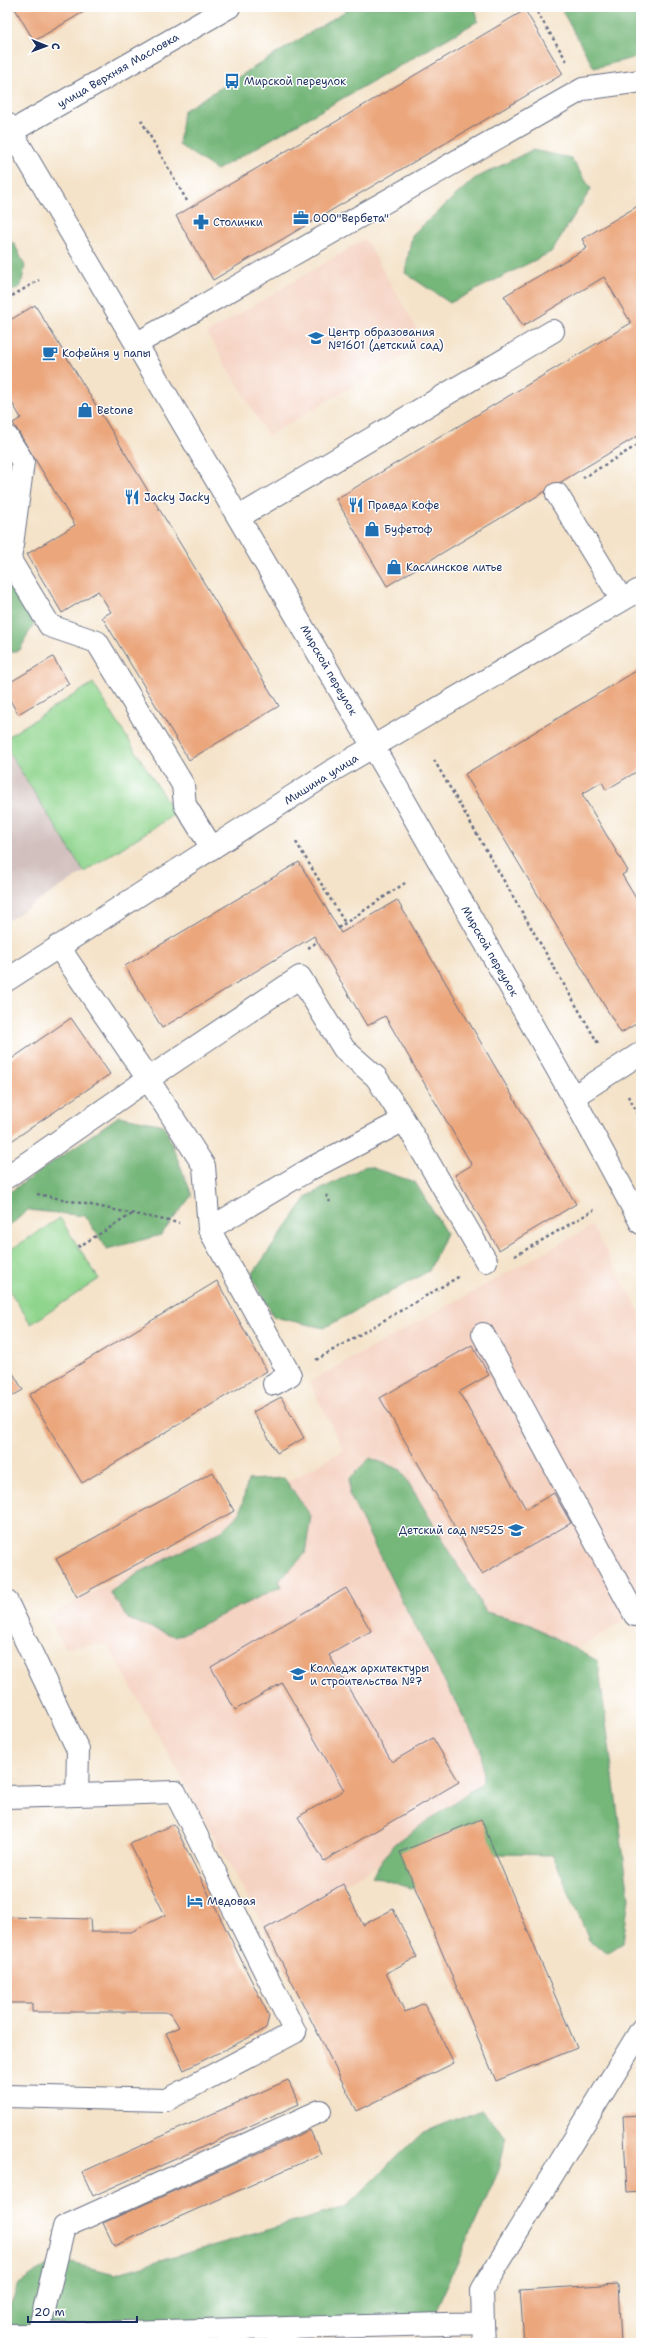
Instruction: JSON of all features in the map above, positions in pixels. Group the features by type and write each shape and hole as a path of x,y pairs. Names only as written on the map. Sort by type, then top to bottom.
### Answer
{"street":[{"name":"улица Верхняя Масловка","path":"8,130 229,7"},
{"path":"136,344 583,89 641,81"},
{"name":"Мирской переулок","path":"8,130 239,517 373,746 573,1097 641,1223"},
{"path":"239,517 553,331"},
{"path":"7,437 22,462 10,560 50,626 97,642 183,785 185,805 212,848"},
{"path":"557,494 622,600"},
{"name":"Мишина улица","path":"7,980 373,746 641,589"},
{"path":"58,946 148,1079 204,1166 209,1229 282,1380"},
{"path":"7,1177 148,1079 300,977 344,1050 376,1077 404,1120 486,1262"},
{"path":"573,1097 614,1072 641,1053"},
{"path":"209,1229 310,1170 404,1120"},
{"path":"483,1334 635,1615"},
{"path":"7,1602 78,1750 77,1795"},
{"path":"7,1797 175,1792 295,2032 166,2100 7,2096"},
{"path":"7,2335 484,2333 482,2290 641,2030"},
{"path":"38,2335 64,2227 320,2110"}],"path":[{"path":"534,7 583,89"},
{"path":"141,120 187,201"},
{"path":"7,299 39,280"},
{"path":"557,494 641,443"},
{"path":"434,760 641,1118"},
{"path":"296,842 345,924"},
{"path":"338,928 405,883"},
{"path":"29,1192 209,1229"},
{"path":"282,1380 486,1262 515,1256 594,1210"},
{"path":"78,1246 134,1213"}],"shaded area":[{"name":"Центр образования №1601 (детский сад)","path":"365,239 425,343 268,436 207,333"},
{"path":"7,749 84,872 7,921"},
{"path":"592,1226 641,1314 641,1611 487,1702 534,1790 400,1852 265,1929 108,1645 64,1647 48,1617 344,1450 309,1382"}],"green space":[{"path":"352,7 475,7 478,21 217,170 179,145 183,111"},
{"path":"560,7 641,7 641,56 594,68"},
{"path":"532,150 571,158 591,189 551,252 450,303 405,273 412,235 474,179"},
{"path":"7,242 14,243 25,266 21,286 7,294"},
{"path":"7,571 13,579 34,623 20,650 7,654"},
{"path":"93,683 175,814 84,872 7,749 7,737"},
{"path":"119,1116 164,1125 192,1195 161,1235 107,1249 85,1216 28,1210 7,1228 7,1194"},
{"path":"366,1166 415,1182 446,1233 429,1271 324,1328 274,1317 251,1276 308,1196"},
{"path":"60,1218 99,1279 31,1324 7,1287 7,1252"},
{"path":"370,1458 401,1470 486,1612 525,1622 598,1661 629,1898 623,1943 607,1953 589,1940 553,1855 496,1854 411,1888 372,1876 393,1845 483,1782 481,1750 402,1601 349,1494 350,1478"},
{"path":"284,1478 311,1516 305,1554 279,1581 282,1586 176,1637 128,1619 110,1592 140,1572 220,1532 240,1513 248,1480"},
{"path":"481,2109 506,2137 499,2170 434,2315 7,2343 7,2313 19,2284 56,2259 115,2274 346,2207 422,2133"}],"building":[{"path":"14,7 92,7 34,41"},
{"path":"525,10 563,74 213,280 176,216"},
{"path":"641,204 641,434 387,586 336,499 631,323 604,277 523,326 504,296 587,248 582,239"},
{"path":"35,305 279,706 189,760 102,617 111,612 98,591 62,613 27,554 75,525 13,423 21,418 11,401 7,403 7,322"},
{"path":"53,657 69,684 18,714 7,695 7,684"},
{"path":"641,668 641,769 606,790 602,782 582,794 628,871 622,875 637,900 641,898 641,1021 621,1033 465,774"},
{"path":"299,862 341,933 397,900 576,1204 499,1250 455,1175 472,1165 385,1016 367,1026 314,936 162,1028 125,966"},
{"path":"71,1018 110,1074 7,1144 7,1062"},
{"path":"217,1281 267,1371 82,1483 29,1395"},
{"path":"472,1345 489,1375 459,1392 526,1509 554,1493 571,1523 482,1574 380,1398"},
{"path":"7,1363 23,1390 7,1399"},
{"path":"281,1397 304,1438 277,1453 253,1412"},
{"path":"213,1472 234,1511 77,1597 56,1559"},
{"path":"346,1588 371,1631 329,1655 392,1762 433,1738 459,1782 324,1861 298,1817 344,1790 282,1683 235,1710 211,1667"},
{"path":"481,1819 577,2048 496,2081 400,1852"},
{"path":"174,1824 269,2016 266,2029 184,2070 166,2033 179,2027 171,2014 165,2012 32,2012 32,2003 7,2003 7,1917 90,1919 91,1932 131,1932 165,1915 130,1844"},
{"path":"343,1884 363,1925 393,1909 417,1957 386,1973 405,2012 424,2003 454,2063 357,2111 265,1929"},
{"path":"288,2080 299,2104 93,2196 82,2172"},
{"path":"641,2115 641,2192 627,2193 623,2116"},
{"path":"310,2130 321,2154 114,2246 103,2223"},
{"path":"618,2284 621,2343 524,2343 520,2290"}],"place":[{"name":"Мирской переулок","path":"232,81"},
{"name":"ООО\"Вербета\"","path":"301,218"},
{"name":"Столички","path":"201,222"},
{"name":"Центр образования №1601 (детский сад)","path":"316,338"},
{"name":"Кофейня у папы","path":"50,353"},
{"name":"Betone","path":"85,410"},
{"name":"Jacky Jacky","path":"132,497"},
{"name":"Правда Кофе","path":"356,505"},
{"name":"Буфетоф","path":"372,529"},
{"name":"Каслинское литье","path":"394,567"},
{"name":"Детский сад №525","path":"516,1530"},
{"name":"Колледж архитектуры и строительства №7","path":"298,1674"},
{"name":"Медовая","path":"195,1901"}]}
